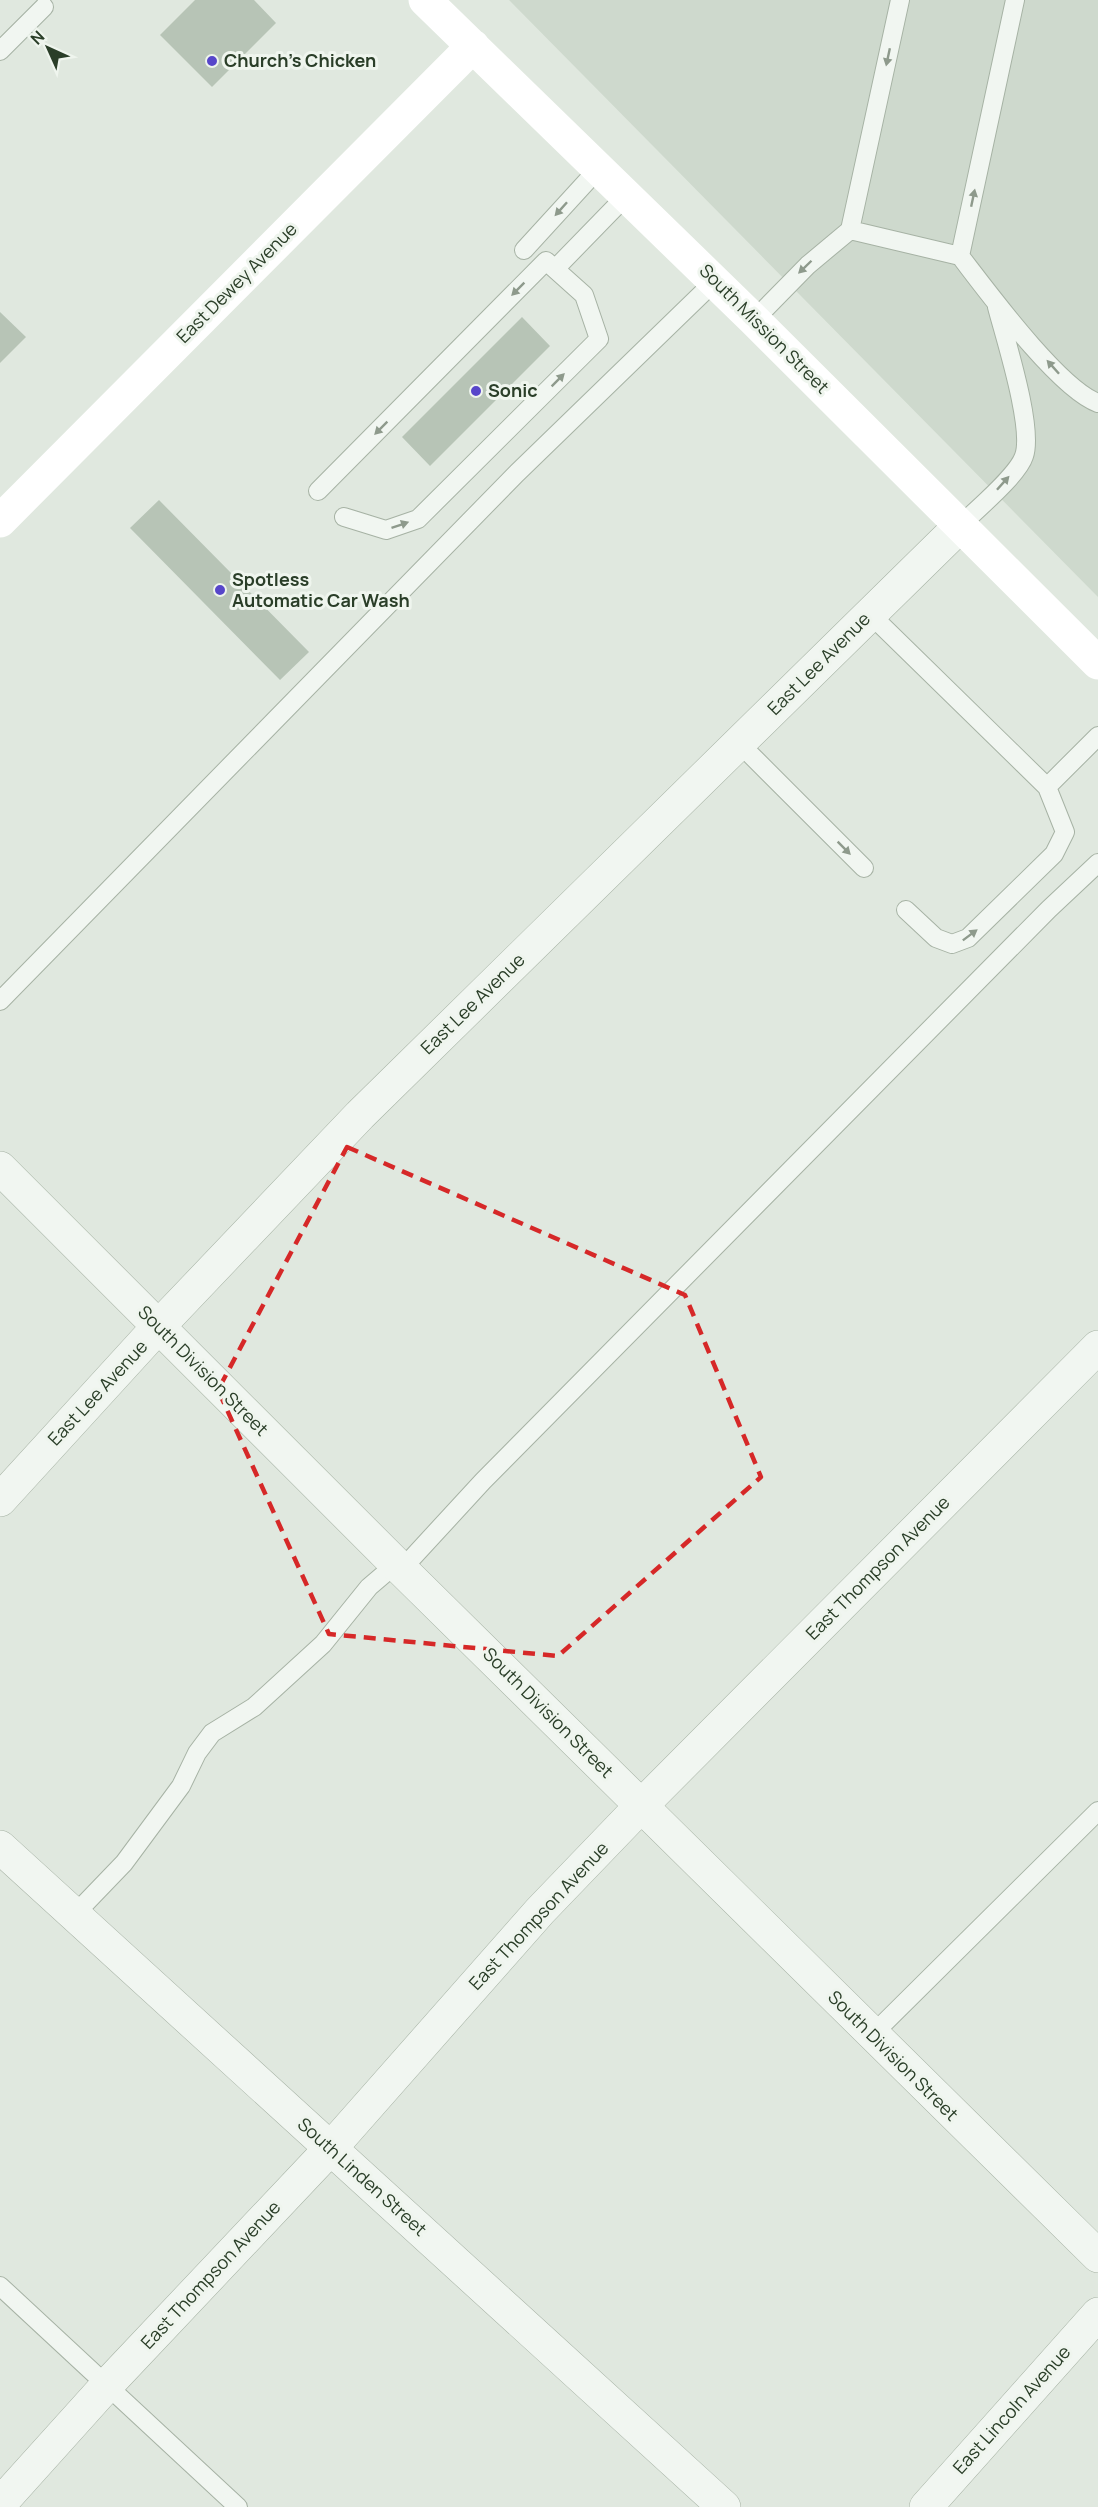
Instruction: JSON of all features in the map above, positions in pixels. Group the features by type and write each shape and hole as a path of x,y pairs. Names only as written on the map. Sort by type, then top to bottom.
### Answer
{"main road":[{"name":"South Mission Street","path":"425,0 962,524 1098,663"},
{"name":"East Dewey Avenue","path":"0,521 473,46"}],"street":[{"name":"East Lee Avenue","path":"0,1500 158,1328 360,1115 962,524"},
{"name":"South Division Street","path":"0,1168 158,1328 872,2036 1098,2256"},
{"name":"East Thompson Avenue","path":"0,2504 108,2384 330,2149 540,1911 1098,1347"},
{"name":"South Linden Street","path":"0,1847 724,2507"},
{"name":"East Lincoln Avenue","path":"926,2507 1098,2314"}],"lane":[{"path":"754,320 807,264 850,230 900,0"},
{"path":"960,256 1015,0"},
{"path":"0,51 44,7"},
{"path":"524,250 599,168"},
{"path":"555,270 627,195"},
{"path":"850,230 960,256 997,305 1065,380 1089,400 1098,403"},
{"path":"318,491 546,261 584,295 599,339 418,519 386,530 344,517"},
{"path":"0,1001 509,481 715,281"},
{"path":"962,524 1004,483 1024,456 1025,424 997,305"},
{"path":"870,614 1047,787 1065,832 1054,854 968,938 952,944 936,938 906,910"},
{"path":"1047,787 1098,736"},
{"path":"739,743 864,868"},
{"path":"74,1915 124,1863 181,1786 197,1753 212,1733 254,1707 323,1644 369,1587 399,1567 1048,909 1098,863"},
{"path":"872,2036 1098,1811"},
{"path":"0,2286 238,2507"}],"highlighted area":[{"path":"347,1147 685,1295 761,1477 558,1656 329,1634 218,1390"}],"shaded area":[{"path":"509,0 1098,0 1098,597"}],"building":[{"name":"Church's Chicken","path":"195,0 254,0 276,23 212,87 160,35"},
{"path":"0,312 26,337 0,363"},
{"name":"Sonic","path":"522,317 550,346 430,466 402,437"},
{"name":"Spotless Automatic Car Wash","path":"159,500 309,652 280,680 130,528"}],"place":[{"name":"Church's Chicken","path":"212,61"},
{"name":"Sonic","path":"476,391"},
{"name":"Spotless Automatic Car Wash","path":"220,590"}]}
